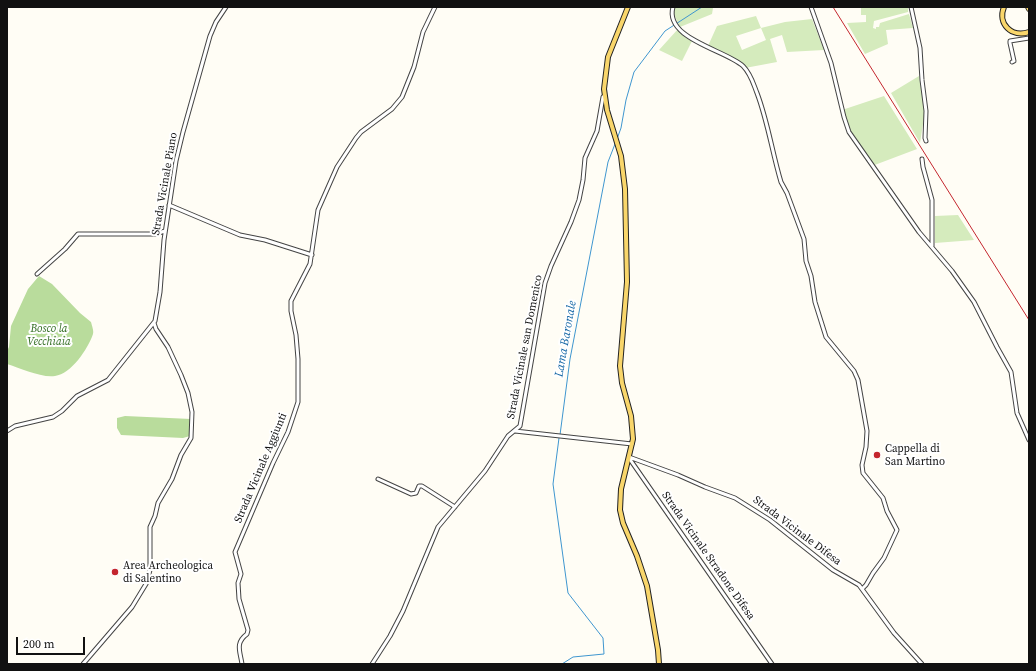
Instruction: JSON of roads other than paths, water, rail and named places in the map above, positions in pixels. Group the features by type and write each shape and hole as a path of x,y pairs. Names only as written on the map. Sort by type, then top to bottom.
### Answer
{"main road":[{"path":"628,7 609,53 604,96 620,156 625,184 627,275 626,305 620,366 622,383 633,427 632,444 620,495 621,514 625,528 637,556 647,586 659,664"},
{"path":"1004,7 1002,16 1005,25 1009,30 1020,34 1029,32"}],"street":[{"name":"Strada Vicinale Piano","path":"154,323 158,302 165,231 178,151 213,27 226,7"},
{"name":"Strada Vicinale Aggiunti","path":"242,664 239,648 240,642 247,634 248,630 239,599 238,583 241,574 236,552 273,463 288,432 298,402 298,359 291,301 307,273 310,264 318,210 333,175 357,136 392,109 402,97 414,67 425,26 435,7"},
{"path":"673,7 673,16 681,32 716,52 730,57 738,62 751,76 763,109 781,182 787,193 804,239 806,261 811,276 815,302 826,337 854,371 858,380 867,431 862,473 883,498 887,511 897,530 884,558 866,586 862,589"},
{"path":"811,7 831,63 849,132 909,218 952,270 970,295 1013,378 1018,416 1029,440"},
{"path":"911,7 920,48 926,111 926,141"},
{"path":"1012,62 1014,61 1010,41 1029,38"},
{"name":"Strada Vicinale san Domenico","path":"372,664 403,611 435,532 485,471 508,436 519,428 526,386 534,353 545,283 579,200 583,180 584,158 597,131 602,98 604,96"},
{"path":"922,159 932,200 932,246"},
{"path":"169,205 240,235 265,240 312,254"},
{"path":"37,274 65,249 78,234 155,234 165,231"},
{"path":"7,431 15,426 53,417 62,411 77,396 108,380 154,323"},
{"path":"82,664 132,607 146,584 150,570 150,528 155,517 158,503 172,479 181,455 191,438 192,412 188,393 168,348 154,323"},
{"path":"515,431 632,444"},
{"name":"Strada Vicinale Difesa","path":"629,457 739,499 770,520 832,570 856,583 894,633 922,664"},
{"name":"Strada Vicinale Stradone Difesa","path":"629,457 772,664"},
{"path":"378,478 411,494 416,493 419,486 422,486 455,507"}],"waterway":[{"name":"Lama Baronale","path":"617,139 634,72 665,31 702,7"},
{"name":"Lama Baronale","path":"560,435 570,359 608,162 615,144"},
{"name":"Lama Baronale","path":"559,438 553,484 568,593 603,638 604,654 573,657 562,664"}],"railway":[{"path":"833,7 1029,320"}],"place":[{"name":"Cappella di San Martino","path":"877,455"},
{"name":"Area Archeologica di Salentino","path":"115,572"}],"park label":[{"name":"Bosco la Vecchiaia","path":"49,335"}]}
